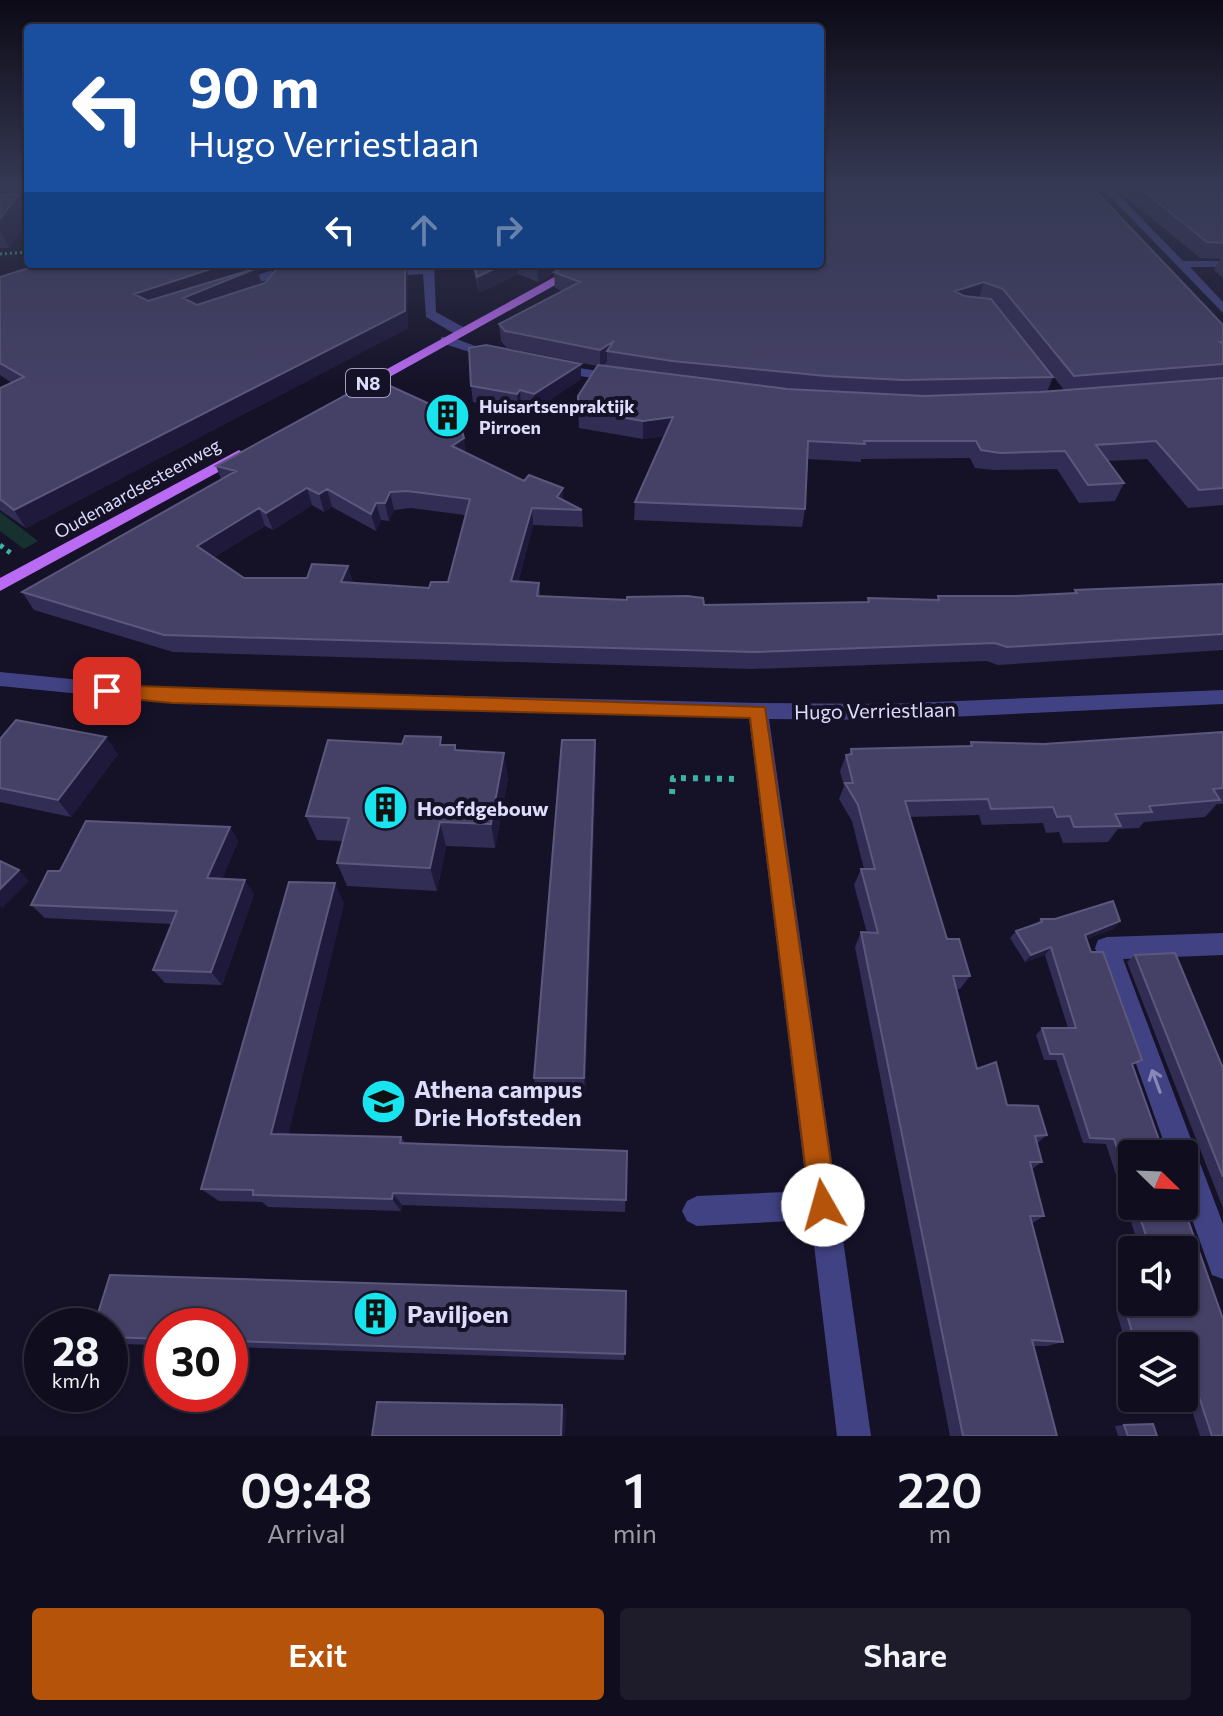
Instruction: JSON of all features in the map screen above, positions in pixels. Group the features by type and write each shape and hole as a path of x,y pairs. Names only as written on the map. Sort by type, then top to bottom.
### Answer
{"main road":[{"name":"N8","path":"339,400 579,268"},
{"name":"Oudenaardsesteenweg","path":"0,585 258,445"}],"street":[{"path":"1168,251 1223,309"},
{"path":"1180,264 1223,264"},
{"path":"368,273 418,268"},
{"path":"428,268 430,314 460,331"},
{"path":"224,289 269,275 307,276"},
{"path":"265,294 279,276"},
{"path":"446,340 511,359"},
{"path":"537,365 631,380"},
{"name":"Hugo Verriestlaan","path":"0,679 172,696 758,711 886,712 1223,697"},
{"path":"758,711 854,1436"},
{"path":"1177,1140 1107,948 1223,944"},
{"path":"1198,1196 1223,1264"},
{"path":"697,1211 823,1205"}],"path":[{"path":"0,254 24,252"},
{"path":"672,794 673,778 767,779"}],"green space":[{"path":"0,512 38,541 24,549 0,531"}],"building":[{"path":"824,251 1153,251 1223,325 1223,342 1220,342 1223,345 1223,364 1074,376 1003,289 984,282 955,291 964,296 991,299 1053,377 903,380 826,376 672,361 607,351 614,341 600,350 505,331 499,324 580,282 554,272 562,268 824,268"},
{"path":"28,268 214,268 134,294 148,301 257,268 183,298 197,305 265,283 277,268 405,268 405,311 14,510 0,499 0,388 24,377 0,363 0,277"},
{"path":"475,268 496,268 477,277"},
{"path":"486,345 581,364 534,394 471,386 469,348"},
{"path":"598,365 787,389 924,396 1040,392 1223,378 1223,488 1199,490 1156,441 1096,445 1124,483 1088,485 1065,451 1000,453 981,450 976,441 864,441 865,444 808,441 805,509 635,502 673,417 643,421 578,410 578,396"},
{"path":"375,379 458,417 464,438 452,446 524,481 529,475 563,488 557,497 582,510 532,508 511,581 539,583 537,596 627,600 627,597 687,596 703,598 704,605 869,602 868,598 939,600 938,596 1016,596 1077,593 1075,590 1223,584 1223,634 1007,647 995,643 754,652 164,635 22,592 236,471 216,466","holes":["307,488 319,494 327,489 371,514 376,503 385,503 390,492 407,491 470,499 448,582 431,582 429,588 341,582 348,566 312,564 307,578 244,578 197,546 259,508 266,513"]},
{"path":"16,720 106,737 58,800 0,788 0,739"},
{"path":"1223,732 1223,788 1213,789 1220,800 1149,806 1152,812 1115,814 1121,826 1074,827 1070,816 1057,817 1053,807 991,809 988,799 905,801 947,939 959,939 970,976 953,976 977,1069 996,1062 1007,1105 1038,1106 1047,1135 1035,1136 1042,1162 1030,1162 1044,1216 1030,1216 1063,1342 1032,1340 1057,1436 963,1436 861,932 878,933 861,869 875,869 858,805 845,783 853,783 846,755 852,754 851,749 972,746 971,742 1044,744"},
{"name":"Hoofdgebouw","path":"405,736 441,737 440,745 455,745 455,750 504,753 491,824 440,822 430,868 337,863 349,818 306,816 328,740 402,744"},
{"path":"562,740 595,740 584,1078 534,1078"},
{"path":"86,821 230,827 207,878 245,880 211,972 153,970 177,911 31,905 48,871 60,871"},
{"path":"0,861 19,870 0,889"},
{"path":"289,882 335,883 271,1134 401,1137 400,1143 627,1151 626,1200 393,1193 392,1199 253,1195 253,1190 201,1189"},
{"path":"1113,901 1120,921 1085,935 1091,952 1103,952 1142,1060 1132,1064 1159,1140 1118,1140 1118,1151 1114,1139 1090,1138 1063,1054 1050,1054 1042,1028 1076,1028 1051,947 1031,955 1016,931 1042,922 1041,919 1055,919"},
{"path":"1175,953 1223,1068 1223,1177 1135,955"},
{"path":"1141,1220 1188,1220 1194,1236 1146,1236"},
{"path":"1198,1248 1223,1319 1223,1436 1212,1436 1198,1394 1198,1332 1132,1332 1127,1316 1198,1316"},
{"name":"Paviljoen","path":"110,1275 626,1291 625,1354 248,1342 248,1308 144,1308 144,1338 128,1338 128,1308 100,1308"},
{"path":"377,1402 562,1405 561,1436 372,1436"},
{"path":"1153,1424 1157,1436 1128,1436 1124,1425"}],"place":[{"name":"Huisartsenpraktijk Pirroen","path":"448,416"},
{"name":"Hoofdgebouw","path":"386,808"},
{"name":"Athena campus Drie Hofsteden","path":"383,1102"},
{"name":"Paviljoen","path":"376,1313"}],"route":[{"path":"107,691 172,696 758,711 823,1205"}]}
